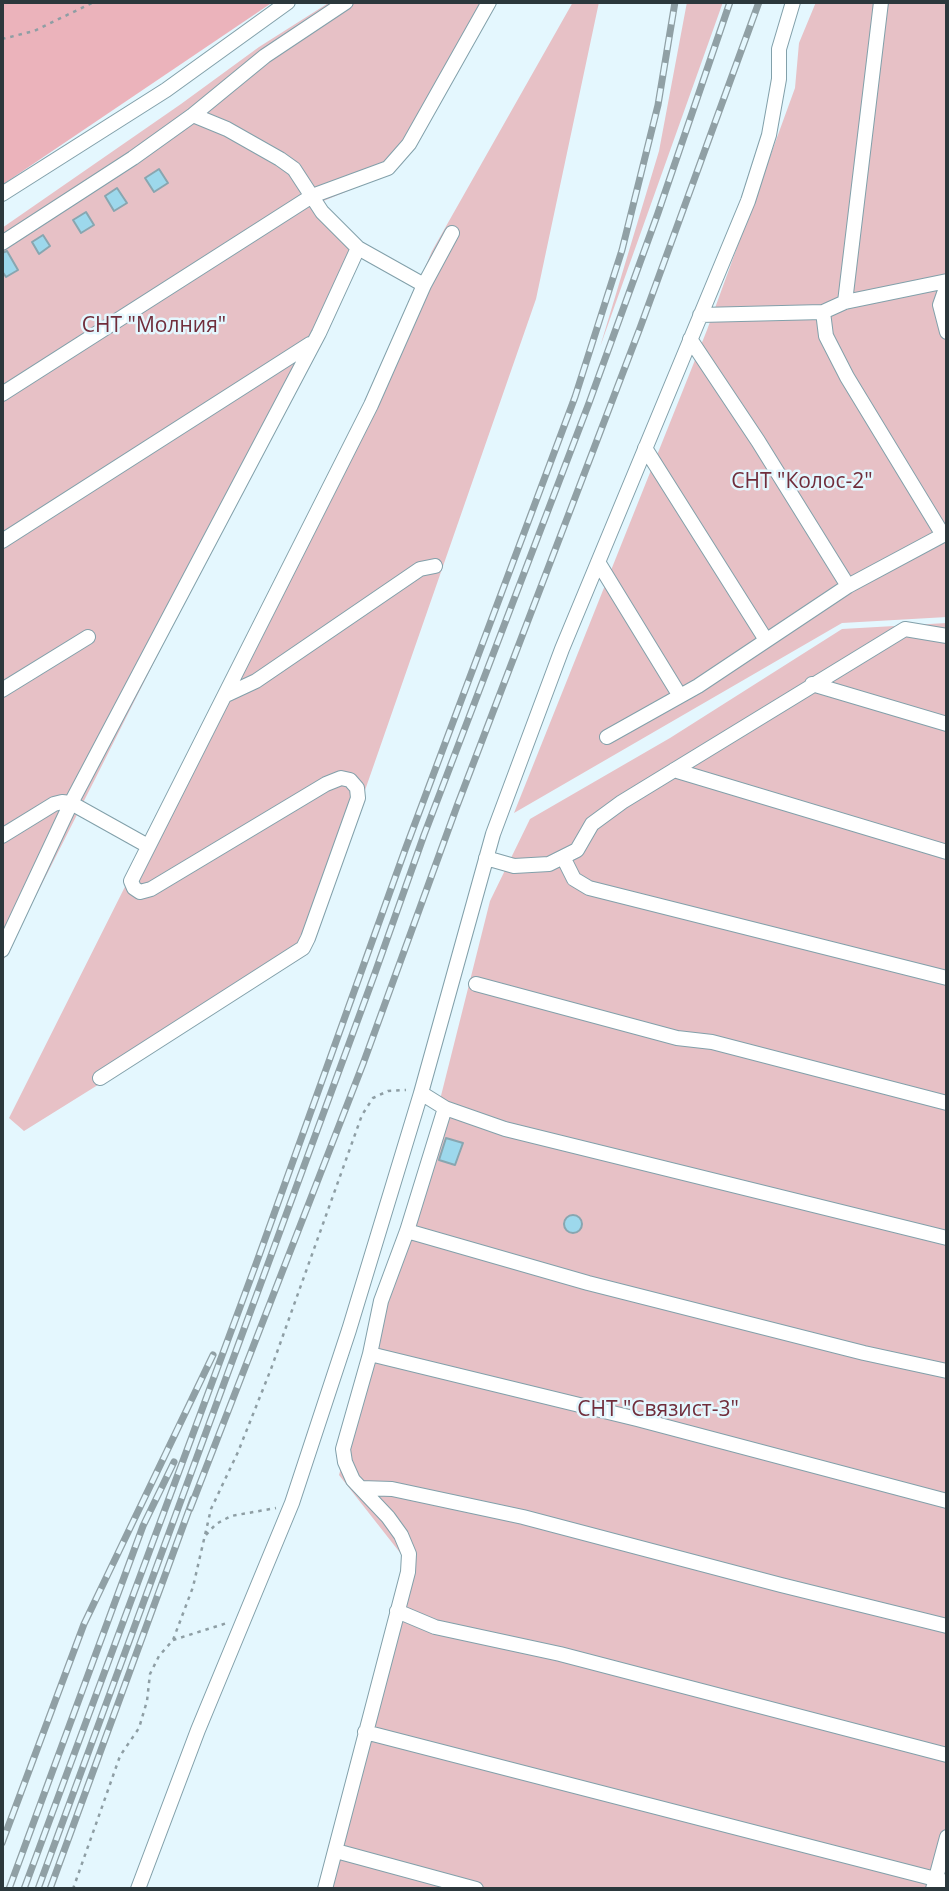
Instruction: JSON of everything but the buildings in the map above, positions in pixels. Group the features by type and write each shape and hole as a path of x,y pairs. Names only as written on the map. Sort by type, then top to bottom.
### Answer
{"street":[{"path":"2,194 166,90 288,2"},
{"path":"2,243 133,158 265,56 346,2"},
{"path":"2,394 312,196 388,168 409,144 489,2"},
{"path":"138,1889 198,1730 292,1503 349,1331 421,1093 486,858 562,649 748,201 769,135 779,79 779,49 793,2"},
{"path":"845,302 881,2"},
{"path":"192,115 227,129 294,169 322,212 358,248 424,285"},
{"path":"100,1078 303,948 308,938 358,798 357,788 351,780 341,778 326,783 150,890 140,892 134,888 131,881 371,405 424,285 452,233"},
{"path":"2,950 71,803 313,342 358,248"},
{"path":"700,315 823,312 845,302 947,283 940,305 947,332"},
{"path":"607,737 680,696 848,586 945,534 847,377 826,336 823,312"},
{"path":"690,340 758,441 848,586"},
{"path":"2,541 313,342"},
{"path":"645,448 766,640"},
{"path":"598,562 680,696"},
{"path":"226,695 256,681 420,569 435,566"},
{"path":"486,858 514,866 548,864 576,850 592,824 622,802 905,629 947,636"},
{"path":"2,691 88,637"},
{"path":"812,684 947,724"},
{"path":"674,770 947,852"},
{"path":"2,818 6,834 54,804 71,803 148,846"},
{"path":"562,857 574,879 589,888 947,978"},
{"path":"476,984 677,1038 712,1042 947,1102"},
{"path":"421,1093 445,1108 505,1129 947,1238"},
{"path":"325,1889 408,1572 409,1554 401,1535 388,1517 353,1480 345,1462 344,1449 370,1354 381,1301 407,1231 445,1108"},
{"path":"407,1231 627,1293 864,1353 947,1371"},
{"path":"370,1354 637,1419 947,1501"},
{"path":"361,1488 392,1489 523,1517 781,1586 947,1626"},
{"path":"397,1611 435,1627 560,1654 947,1755"},
{"path":"365,1732 939,1884 947,1836"},
{"path":"336,1850 476,1889"}],"path":[{"path":"2,39 34,31 94,2"},
{"path":"73,1889 120,1756 139,1728 147,1700 150,1674 159,1656 173,1640 193,1587 211,1509 271,1368 362,1115 373,1098 388,1091 421,1093"},
{"path":"205,1538 216,1524 231,1516 292,1503"},
{"path":"173,1640 232,1622 248,1612"}],"green space":[{"name":"СНТ \"Молния\"","path":"330,2 497,2 402,164 387,175 321,202 334,220 365,245 2,963 2,228 259,47"},
{"path":"573,2 599,2 536,299 308,954 24,1131 9,1118 363,412 432,251"},
{"path":"687,2 723,2 600,347 659,151"},
{"name":"СНТ \"Колос-2\"","path":"816,2 947,2 947,617 842,623 514,813 707,330 795,88 799,43"},
{"name":"СНТ \"Связист-3\"","path":"947,623 947,1889 319,1889 405,1559 339,1475 407,1231 490,901 530,819 670,738 842,629"}],"shaded area":[{"path":"2,2 273,2 2,185"}],"railway":[{"path":"24,1889 256,1264 405,850 575,397 622,250 658,105 675,2"},
{"path":"38,1889 424,835 589,403 730,2"},
{"path":"190,1509 363,1064 457,806 640,328 759,2"},
{"path":"2,1843 84,1624 213,1355"},
{"path":"9,1889 143,1526 174,1462"},
{"path":"50,1889 193,1499"}]}
